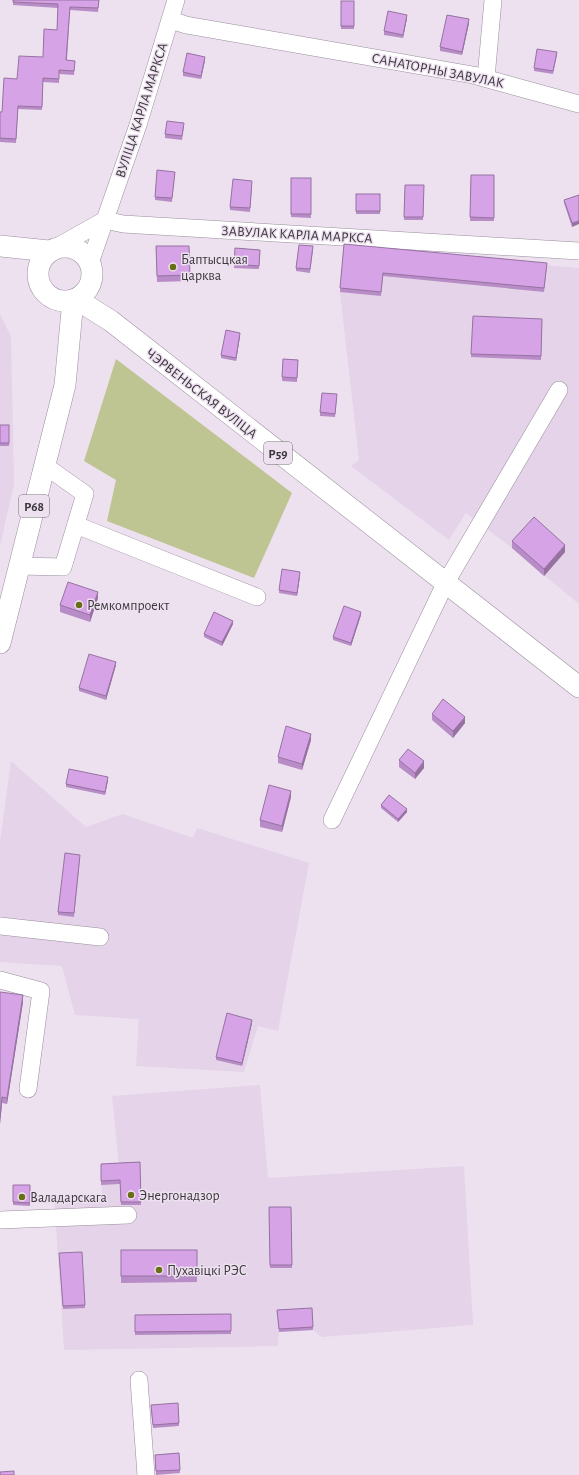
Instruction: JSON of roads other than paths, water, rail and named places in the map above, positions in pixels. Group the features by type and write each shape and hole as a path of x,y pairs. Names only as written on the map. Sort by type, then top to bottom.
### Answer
{"main road":[{"path":"0,246 52,250"},
{"path":"37,279 39,263 52,250 62,246 75,248 86,257 90,263"},
{"name":"Р68","path":"0,249 29,267 42,290 52,298 62,326 67,369"},
{"name":"Р68","path":"0,643 65,385 80,295 92,270 90,263"},
{"path":"52,298 62,302 80,295"},
{"name":"ЧЭРВЕНЬСКАЯ ВУЛІЦА","path":"80,295 110,321 445,584"},
{"name":"Р59","path":"445,584 579,688"}],"street":[{"name":"ВУЛІЦА КАРЛА МАРКСА","path":"90,263 138,125 176,0"},
{"path":"486,78 493,0"},
{"name":"САНАТОРНЫ ЗАВУЛАК","path":"170,20 186,25 486,78 579,104"},
{"path":"52,250 105,220"},
{"name":"ЗАВУЛАК КАРЛА МАРКСА","path":"105,220 123,224 579,251"},
{"path":"332,820 445,584 559,390"},
{"path":"19,566 63,567 85,494 44,465"},
{"path":"76,525 257,597"},
{"path":"0,926 100,937"},
{"path":"0,980 41,991 28,1088"},
{"path":"0,1220 128,1215"},
{"path":"138,1380 146,1475"}],"place":[{"name":"Баптысцкая царква","path":"173,267"},
{"name":"Ремкомпроект","path":"79,605"},
{"name":"Энергонадзор","path":"131,1195"},
{"name":"Валадарскага","path":"22,1197"},
{"name":"Пухавіцкі РЭС","path":"159,1270"}]}
